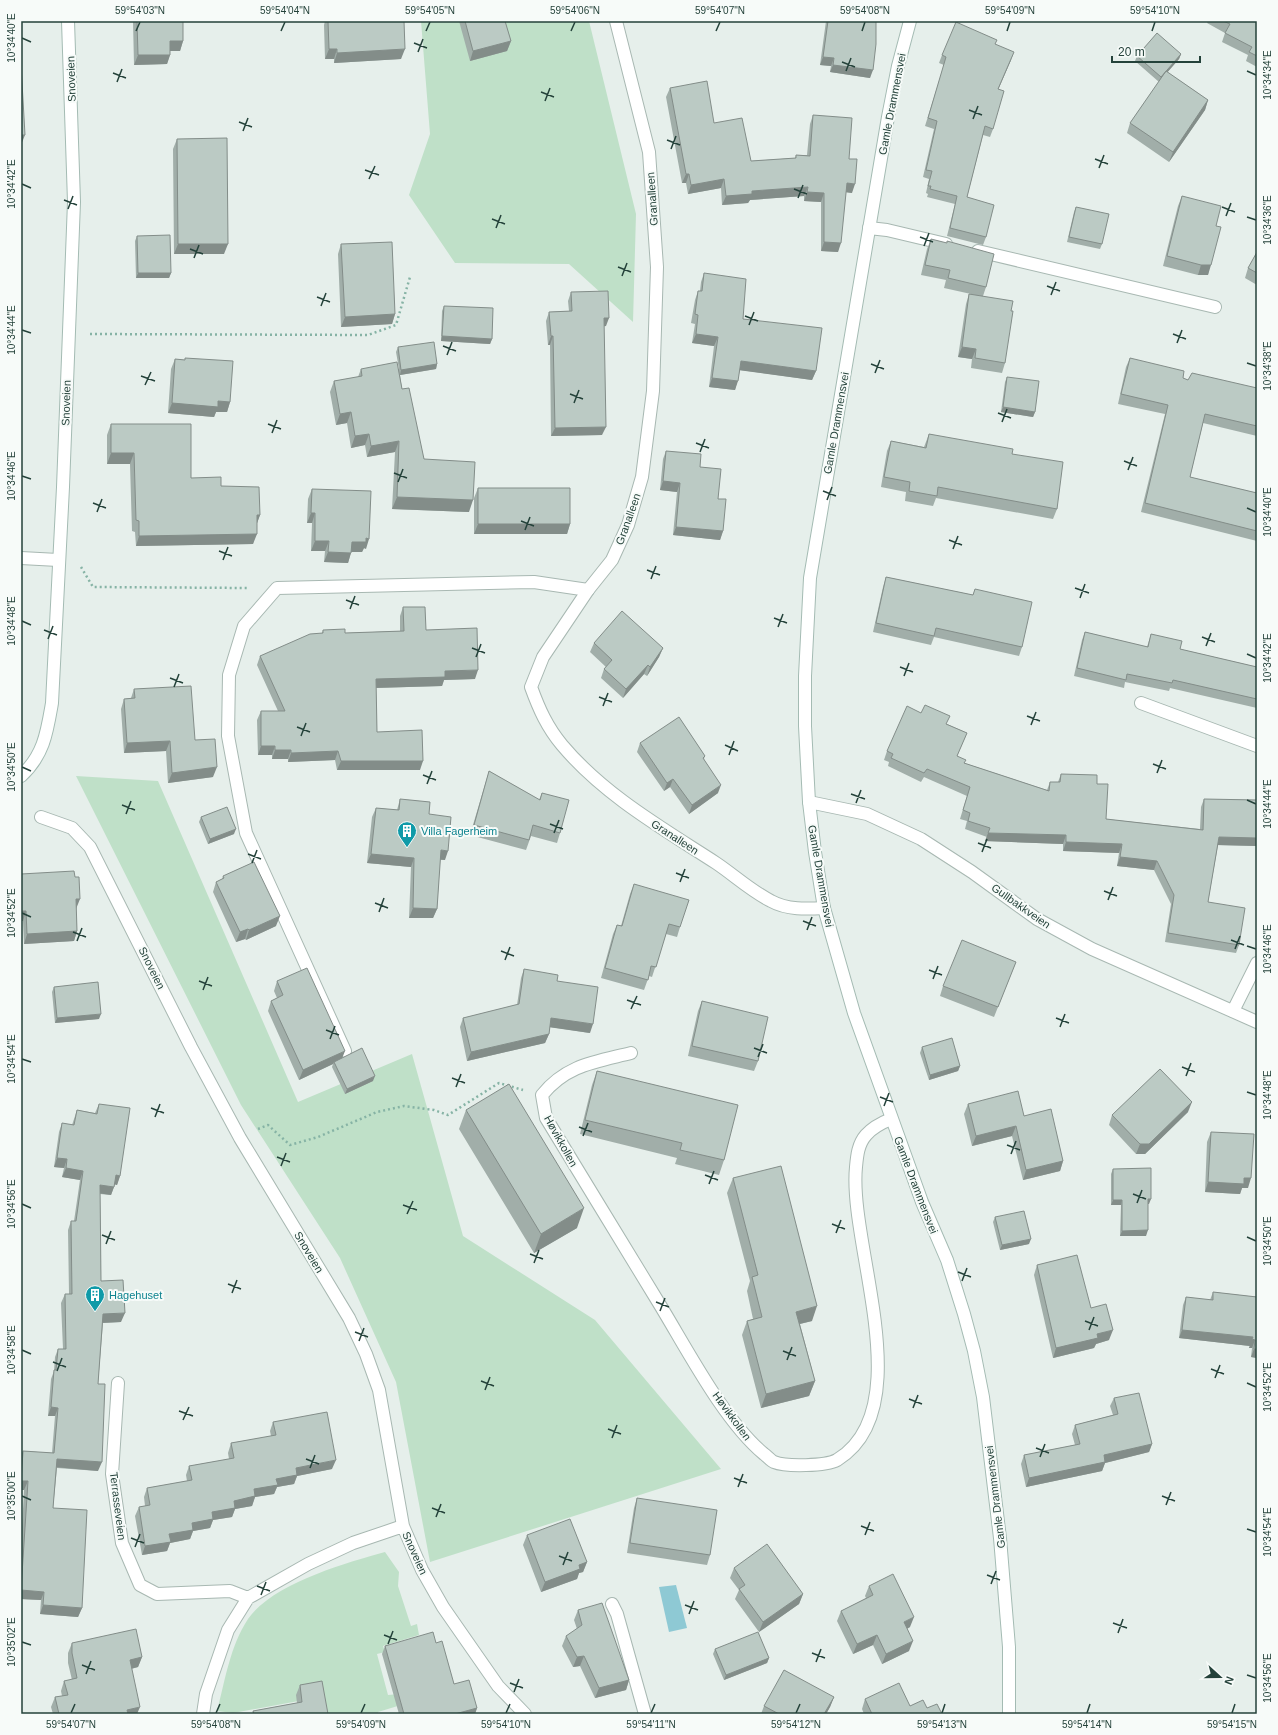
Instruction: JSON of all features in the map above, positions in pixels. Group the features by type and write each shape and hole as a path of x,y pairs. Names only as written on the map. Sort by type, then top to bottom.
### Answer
{"street":[{"name":"Snoveien","path":"21,776 35,761 41,750 47,731 52,703 74,202 68,21"},
{"name":"Granalleen","path":"616,21 648,152 657,267 656,343 653,391 642,477 628,525 612,560 588,590 543,657 531,687 540,713 562,745 604,787 668,834 716,863 772,902 800,909 824,908"},
{"name":"Gamle Drammensvei","path":"910,21 890,110 810,578 805,676 805,726 809,802 824,908 854,1013 922,1202 949,1267 964,1314 983,1397 1000,1538 1009,1647 1009,1714"},
{"path":"869,228 887,230 1215,307"},
{"path":"21,558 58,560"},
{"path":"345,1051 246,833 228,736 229,675 244,626 277,588 534,582 588,590"},
{"path":"1141,703 1257,746"},
{"name":"Gullbakkveien","path":"809,802 867,814 921,839 972,872 1044,923 1092,949 1257,1022"},
{"name":"Snoveien","path":"41,817 72,828 90,848 191,1047 240,1138 349,1318 366,1354 379,1390 404,1526 422,1570 443,1607 498,1686 525,1714"},
{"path":"1233,1011 1257,963"},
{"name":"Høvikkollen","path":"630,1053 572,1069 551,1084 542,1095 546,1118 716,1396 751,1444 774,1462 810,1466 836,1460 859,1440 874,1411 878,1369 874,1309 857,1214 854,1183 858,1151 865,1136 876,1125 891,1119"},
{"name":"Terrasseveien","path":"118,1383 112,1474 122,1543 140,1585 157,1594 230,1591 248,1598"},
{"path":"203,1714 206,1694 228,1630 248,1598 308,1564 347,1546 404,1526"},
{"path":"612,1604 645,1714"}],"path":[{"path":"69,334 368,335 396,325 410,277"},
{"path":"93,587 277,588"},
{"path":"240,1138 268,1125 290,1145 318,1137 377,1112 404,1106 434,1110 448,1115 499,1083"}],"green space":[{"path":"421,21 589,21 636,214 633,322 569,264 455,263 409,195 430,134"},
{"path":"76,776 158,781 298,1102 412,1054 463,1236 595,1320 721,1469 430,1562 396,1382 340,1258 241,1105"},
{"path":"385,1552 399,1572 398,1586 411,1626 417,1624 419,1635 383,1646 385,1652 377,1654 388,1695 400,1694 401,1705 378,1712 378,1714 318,1714 315,1698 233,1713 217,1711 232,1652 248,1619 259,1607 274,1595 310,1576"}],"water":[{"path":"676,1585 687,1628 669,1632 659,1587"}],"building":[{"path":"137,21 183,21 183,41 170,41 170,55 138,55"},
{"path":"328,21 404,21 405,49 337,53 337,49 329,49"},
{"path":"465,21 505,21 511,41 473,51"},
{"path":"828,21 876,21 876,44 873,70 833,65 834,58 823,57"},
{"path":"1223,21 1257,21 1257,56 1249,52 1252,47 1225,33 1230,24"},
{"path":"956,22 997,40 995,44 1014,52 998,89 1004,91 993,129 985,126 967,197 994,205 986,237 950,228 957,196 930,189 931,186 928,186 932,171 926,170 937,121 928,118 946,57 942,55"},
{"path":"1157,33 1181,54 1161,77 1137,56"},
{"path":"21,65 25,135 21,135"},
{"path":"1166,71 1208,100 1173,152 1130,123"},
{"path":"707,81 714,123 742,118 751,161 796,158 796,155 810,156 813,115 852,118 849,159 857,159 855,184 847,183 841,243 824,242 824,193 807,192 808,187 752,191 752,194 726,196 724,179 691,185 689,174 686,174 670,88"},
{"path":"227,138 228,244 178,244 177,139"},
{"path":"1182,196 1221,206 1216,226 1221,227 1211,265 1201,265 1167,256"},
{"path":"1076,207 1109,214 1102,244 1069,237"},
{"path":"170,235 171,273 138,273 137,236"},
{"path":"931,239 947,243 947,241 994,254 986,287 948,278 950,270 925,265"},
{"path":"392,242 395,314 345,317 341,244"},
{"path":"1257,252 1257,273 1248,268"},
{"path":"704,273 746,279 743,319 822,328 816,371 741,361 738,381 712,378 718,337 696,334 698,315 695,314 698,291 702,291"},
{"path":"608,291 609,318 604,318 606,427 555,428 553,336 551,336 549,312 572,311 571,292"},
{"path":"969,294 1013,301 1011,311 1013,311 1005,363 975,358 976,349 962,347"},
{"path":"444,306 493,308 492,339 442,336"},
{"path":"434,342 437,364 401,370 398,347"},
{"path":"185,358 233,361 230,402 218,401 218,407 172,403 175,359 185,360"},
{"path":"1130,358 1184,371 1183,378 1188,380 1192,373 1257,388 1257,426 1205,414 1190,477 1257,493 1257,531 1145,503 1168,405 1121,394"},
{"path":"397,362 402,389 409,388 424,459 475,462 473,500 397,497 399,441 371,446 369,434 355,436 351,412 340,414 334,381 362,376 361,369"},
{"path":"1007,377 1039,381 1035,412 1003,407"},
{"path":"111,424 191,424 191,478 221,477 221,486 259,487 260,515 257,515 257,534 139,536 139,521 136,520 134,453 111,453"},
{"path":"929,434 1013,449 1012,454 1063,462 1057,509 938,487 937,496 909,491 910,482 884,477 891,441 926,448"},
{"path":"666,451 701,454 700,467 721,469 718,499 726,499 723,531 676,527 680,483 663,481"},
{"path":"478,488 570,488 570,524 478,524"},
{"path":"312,489 371,491 369,539 366,538 366,542 352,542 351,553 328,552 329,541 315,541 315,513 311,513"},
{"path":"886,577 973,595 975,589 1032,602 1022,647 936,628 934,636 876,623"},
{"path":"403,607 425,607 426,630 477,628 478,670 445,671 445,677 376,679 377,732 422,730 423,761 341,761 338,751 291,753 291,750 275,750 275,746 261,746 261,711 285,711 260,656 310,634 323,633 323,630 345,629 345,633 404,631"},
{"path":"622,611 663,648 650,667 648,665 626,689 604,669 612,660 594,643"},
{"path":"1085,632 1148,647 1151,634 1182,641 1180,649 1257,667 1257,699 1173,680 1172,683 1127,674 1126,680 1077,668"},
{"path":"191,686 195,740 215,739 217,767 172,773 170,741 127,743 124,699 135,698 134,689"},
{"path":"925,705 950,716 946,724 967,733 957,756 966,760 964,763 1049,791 1050,782 1060,782 1061,774 1097,775 1097,784 1108,784 1106,819 1203,830 1204,799 1257,800 1257,838 1219,837 1208,902 1245,908 1239,945 1168,933 1174,895 1157,861 1120,857 1122,844 1066,842 1066,835 988,833 990,828 968,821 970,813 963,810 970,787 927,769 924,773 891,758 893,754 887,751 907,706 921,713"},
{"path":"679,717 705,756 703,758 721,785 692,805 673,779 667,783 640,743"},
{"path":"489,771 540,800 542,793 569,800 560,833 533,825 529,840 474,825"},
{"name":"Villa Fagerheim","path":"400,799 430,802 429,814 451,817 448,851 441,850 437,909 413,908 414,858 371,854 376,808 399,810"},
{"path":"227,807 236,829 210,839 201,817"},
{"path":"254,862 280,916 249,930 240,932 216,882 224,878 223,876"},
{"path":"74,871 75,877 79,877 80,899 76,899 77,931 27,934 26,911 21,911 21,874"},
{"path":"634,884 689,900 680,927 669,924 656,967 651,966 648,980 605,968 617,925 622,926"},
{"path":"962,940 1016,962 998,1007 943,986"},
{"path":"307,968 345,1051 303,1070 271,1001 283,995 277,981"},
{"path":"524,969 558,975 557,981 598,987 593,1024 551,1018 549,1034 471,1052 463,1018 519,1004"},
{"path":"98,982 101,1014 57,1018 54,987"},
{"path":"702,1001 768,1017 758,1061 692,1046"},
{"path":"952,1038 960,1066 930,1075 922,1047"},
{"path":"362,1048 375,1076 347,1089 334,1062"},
{"path":"1160,1069 1192,1102 1149,1144 1140,1144 1112,1115"},
{"path":"597,1071 738,1105 724,1160 680,1150 682,1143 585,1120"},
{"path":"509,1084 584,1208 541,1234 466,1110"},
{"path":"1018,1091 1024,1116 1051,1109 1063,1161 1026,1170 1016,1126 976,1136 968,1104"},
{"path":"99,1104 130,1108 120,1176 116,1175 114,1187 100,1185 101,1281 123,1280 125,1313 103,1314 98,1384 105,1384 102,1462 57,1459 53,1508 87,1510 82,1608 43,1605 44,1592 21,1590 28,1481 21,1481 23,1451 54,1453 58,1408 51,1407 54,1370 56,1370 58,1349 66,1349 65,1294 72,1294 71,1221 76,1221 83,1171 66,1168 67,1159 57,1158 62,1123 74,1125 77,1110 97,1114"},
{"path":"1211,1132 1254,1134 1251,1178 1244,1178 1244,1184 1208,1182"},
{"path":"781,1166 817,1306 796,1312 815,1381 766,1394 747,1321 762,1317 752,1277 758,1275 733,1178"},
{"path":"1151,1168 1151,1199 1148,1199 1148,1230 1122,1231 1122,1200 1113,1200 1113,1169"},
{"path":"1024,1211 1031,1239 1002,1245 995,1217"},
{"path":"1077,1255 1091,1308 1106,1304 1113,1330 1097,1334 1098,1338 1056,1348 1037,1265"},
{"path":"1213,1292 1257,1297 1257,1349 1254,1349 1255,1340 1252,1339 1253,1337 1182,1330 1186,1297 1213,1300"},
{"path":"1139,1393 1152,1444 1104,1455 1105,1462 1029,1478 1024,1455 1080,1444 1075,1425 1118,1414 1114,1398"},
{"path":"327,1412 336,1460 296,1468 297,1475 276,1479 278,1485 254,1489 255,1496 234,1501 235,1508 212,1512 213,1519 192,1523 193,1530 169,1534 171,1542 145,1546 139,1507 150,1505 147,1488 192,1480 189,1466 234,1458 231,1443 276,1435 273,1422"},
{"path":"637,1498 717,1510 710,1555 630,1543"},
{"path":"570,1519 587,1562 579,1565 580,1569 545,1582 527,1535"},
{"path":"767,1544 803,1594 763,1622 739,1589 745,1585 734,1568"},
{"path":"893,1574 914,1617 904,1622 913,1641 886,1654 877,1635 857,1644 841,1611 873,1595 869,1586"},
{"path":"602,1603 629,1680 599,1688 584,1656 577,1657 566,1636 582,1625 578,1610"},
{"path":"136,1629 142,1657 130,1660 140,1707 127,1710 128,1714 59,1714 55,1697 68,1695 64,1681 77,1678 72,1653 72,1643"},
{"path":"433,1632 436,1643 442,1641 454,1684 469,1680 477,1708 455,1714 404,1714 385,1646"},
{"path":"758,1632 769,1658 726,1675 715,1649"},
{"path":"784,1670 834,1697 824,1714 779,1714 764,1706"},
{"path":"322,1681 328,1714 254,1714 253,1711 302,1702 300,1685"},
{"path":"899,1683 910,1706 923,1700 927,1708 937,1704 942,1714 872,1714 865,1699"}],"place":[{"name":"Villa Fagerheim","path":"407,848"},
{"name":"Hagehuset","path":"95,1312"}]}
